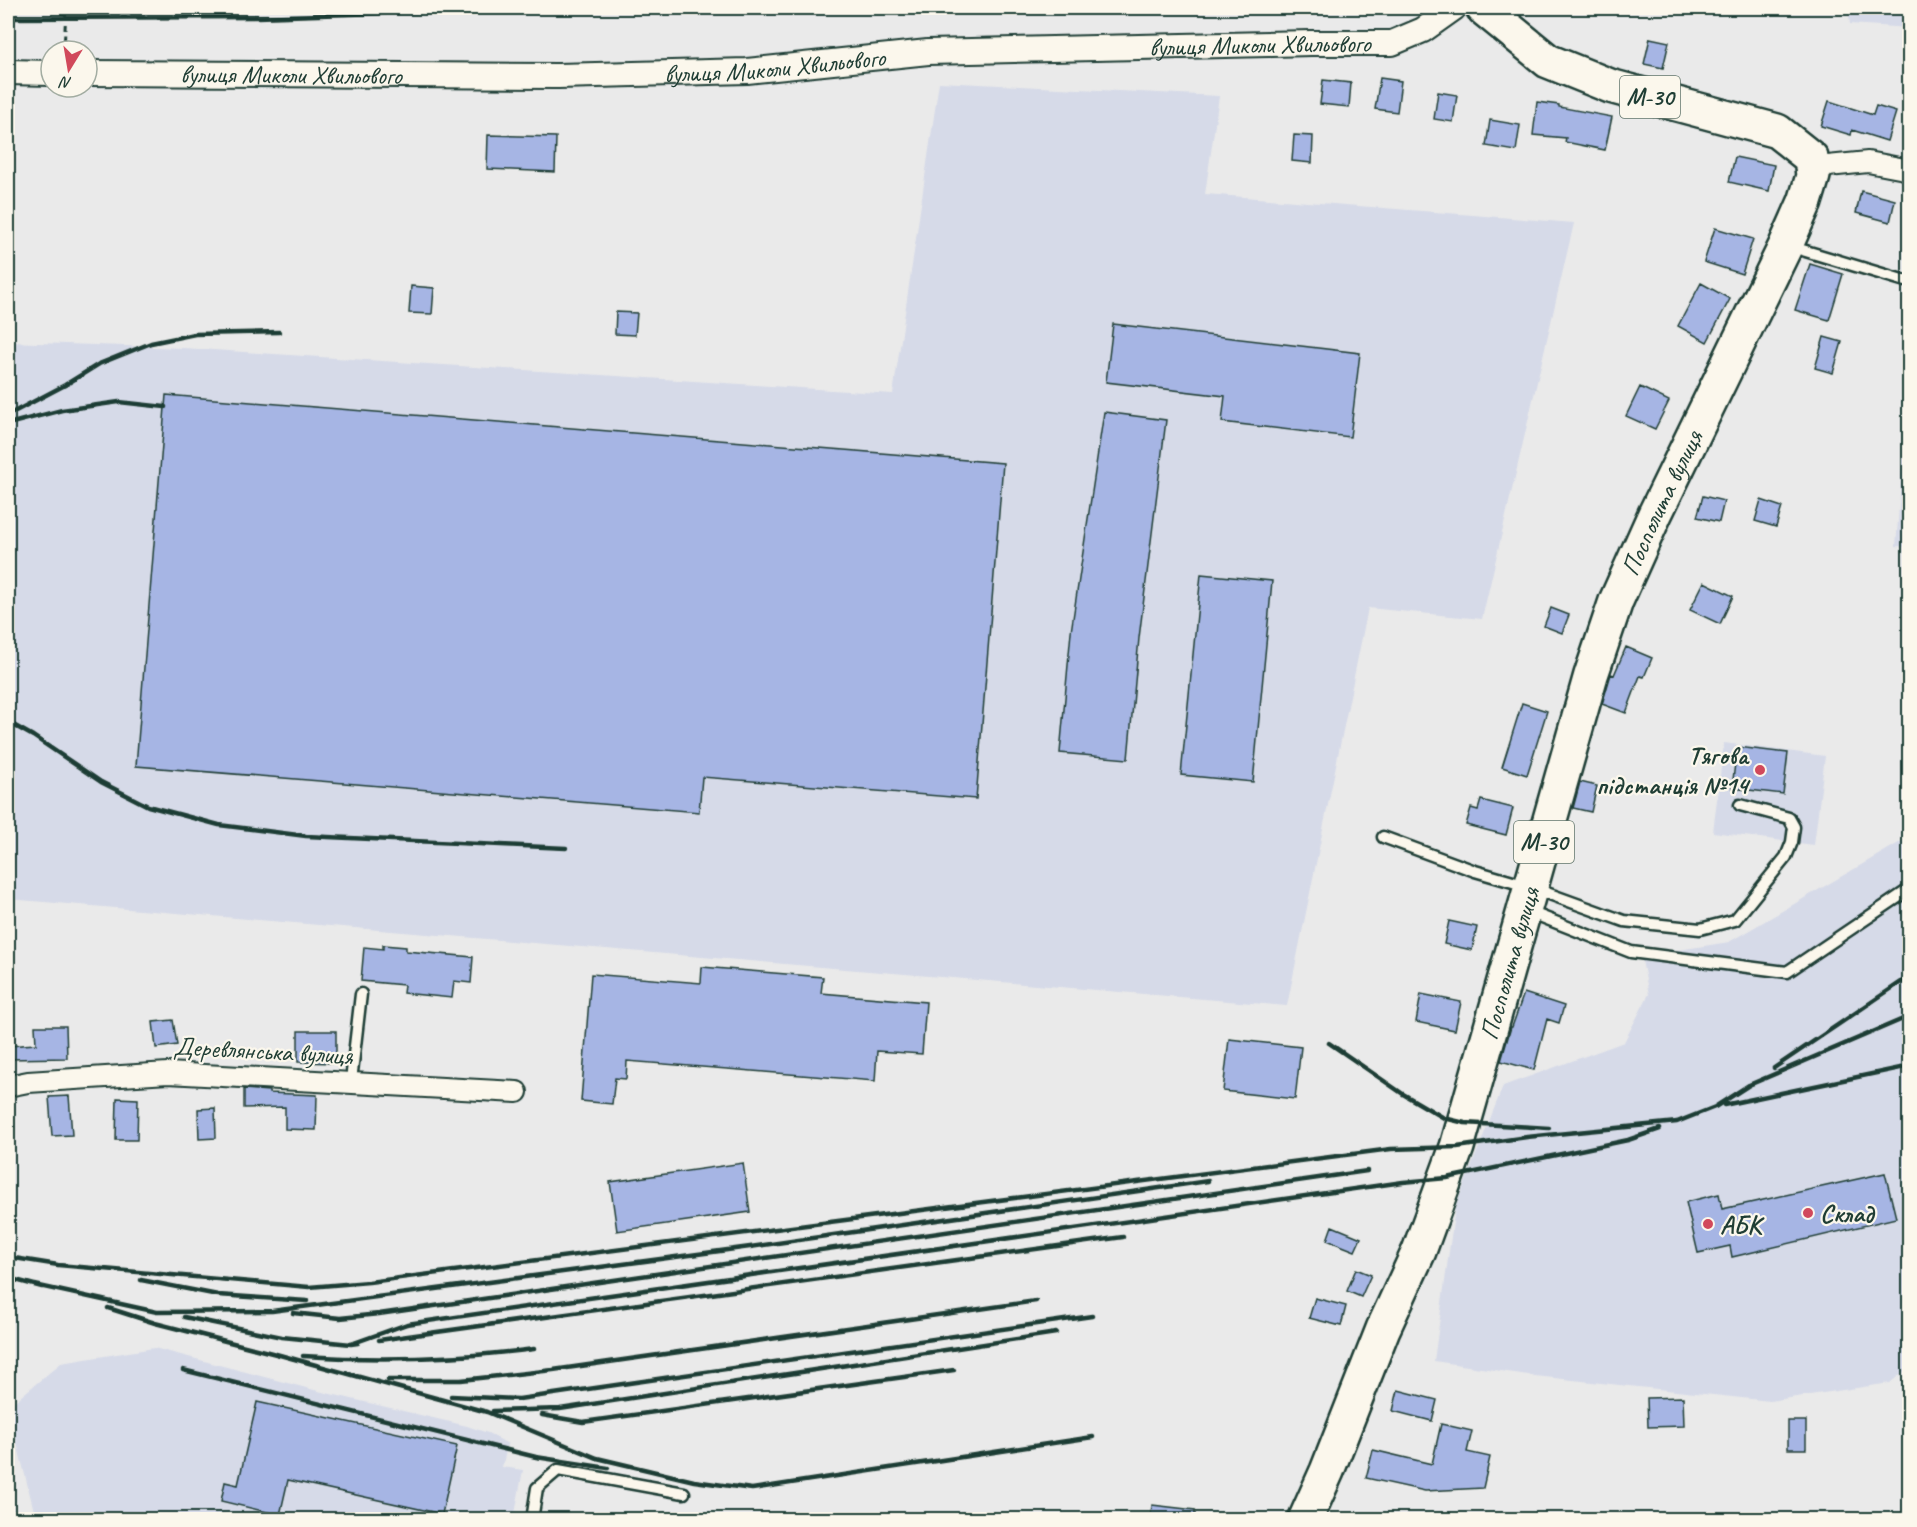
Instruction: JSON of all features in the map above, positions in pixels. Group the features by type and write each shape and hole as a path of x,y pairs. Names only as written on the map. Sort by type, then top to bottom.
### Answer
{"highway":[{"name":"М-30","path":"1483,8 1548,61 1610,86 1777,131 1811,158 1813,176"},
{"name":"Посполита вулиця","path":"1305,1520 1327,1471 1383,1329 1419,1251 1447,1178 1465,1123 1591,675 1616,601 1655,514 1786,245 1805,202 1813,176"}],"street":[{"name":"вулиця Миколи Хвильового","path":"99,73 558,76 747,71 928,52 1311,42 1392,43 1423,30 1454,8"},
{"path":"8,72 39,73"},
{"path":"1813,176 1828,166 1868,162 1910,170"},
{"name":"Деревлянська вулиця","path":"8,1086 28,1082 168,1072 516,1092"}],"lane":[{"path":"1786,245 1909,282"},
{"path":"1527,899 1624,921 1700,929 1736,920 1786,857 1792,842 1794,827 1789,819 1740,805"},
{"path":"1383,837 1476,871 1631,952 1787,972 1910,889"},
{"path":"351,1082 361,994"},
{"path":"532,1520 537,1488 558,1470 684,1493"}],"path":[{"path":"65,39 66,8"}],"shaded area":[{"path":"1848,8 1909,8 1909,28 1850,24"},
{"path":"939,82 1219,96 1205,194 1574,223 1482,619 1368,608 1287,1006 8,899 8,342 183,348 893,394"},
{"path":"1909,375 1910,547 1896,546"},
{"path":"1724,743 1825,756 1814,845 1713,832"},
{"path":"1909,837 1909,1367 1890,1383 1770,1401 1535,1376 1434,1361 1455,1208 1503,1086 1624,1042 1649,994 1641,956 1729,942"},
{"path":"154,1348 488,1433 508,1444 502,1467 523,1470 514,1519 36,1519 8,1407 61,1363"}],"building":[{"path":"1650,38 1669,42 1663,68 1644,64"},
{"path":"1380,78 1401,81 1397,112 1375,109"},
{"path":"1323,80 1351,83 1349,107 1320,104"},
{"path":"1438,92 1457,95 1453,122 1434,119"},
{"path":"1829,101 1873,115 1876,106 1896,112 1887,141 1852,130 1851,135 1821,126"},
{"path":"1537,102 1612,117 1605,150 1565,142 1566,138 1533,135"},
{"path":"1490,120 1520,125 1516,151 1486,146"},
{"path":"488,135 556,137 555,172 487,169"},
{"path":"1294,135 1313,136 1312,163 1292,161"},
{"path":"1735,157 1774,165 1769,191 1729,182"},
{"path":"1861,191 1895,200 1890,222 1856,213"},
{"path":"1715,228 1753,239 1742,274 1704,262"},
{"path":"1810,264 1843,274 1829,320 1795,310"},
{"path":"1701,283 1730,299 1707,342 1678,326"},
{"path":"411,286 434,288 432,314 409,313"},
{"path":"616,312 637,313 635,335 615,334"},
{"path":"1113,324 1360,353 1350,437 1222,422 1225,396 1106,382"},
{"path":"1824,337 1842,342 1833,373 1815,368"},
{"path":"1640,387 1669,401 1655,429 1626,416"},
{"path":"166,395 1003,463 976,799 702,777 699,812 136,766"},
{"path":"1104,412 1166,420 1139,638 1128,759 1060,753 1071,632"},
{"path":"1703,496 1724,501 1719,522 1697,517"},
{"path":"1761,500 1782,507 1776,527 1755,521"},
{"path":"1201,574 1272,581 1253,782 1181,775"},
{"path":"1704,582 1733,596 1720,624 1690,610"},
{"path":"1551,608 1569,615 1562,633 1544,626"},
{"path":"1626,647 1652,658 1644,677 1640,676 1626,713 1602,704 1611,674 1614,675"},
{"path":"1522,703 1547,711 1527,775 1502,767"},
{"name":"Тягова пiдстанцiя №14","path":"1737,747 1788,753 1783,794 1732,788"},
{"path":"1580,782 1597,786 1591,812 1573,808"},
{"path":"1481,800 1513,808 1506,835 1466,825 1471,808 1478,810"},
{"path":"1449,921 1477,927 1472,950 1444,944"},
{"path":"383,945 406,947 406,951 473,957 471,983 454,981 452,998 403,993 404,985 361,981 364,947 383,949"},
{"path":"702,967 823,977 821,993 926,1002 922,1054 877,1051 875,1081 627,1061 626,1079 615,1078 612,1104 581,1101 591,974 701,983"},
{"path":"1524,993 1564,1006 1559,1023 1547,1019 1534,1070 1501,1061"},
{"path":"1421,994 1461,1002 1455,1030 1416,1022"},
{"path":"173,1020 177,1045 156,1048 153,1022"},
{"path":"35,1026 66,1026 67,1058 8,1059 8,1046 36,1044"},
{"path":"298,1031 336,1031 336,1063 298,1062"},
{"path":"1229,1039 1301,1047 1295,1099 1223,1091"},
{"path":"244,1089 269,1091 269,1093 317,1095 316,1130 285,1129 285,1107 244,1108"},
{"path":"69,1096 72,1135 52,1136 49,1097"},
{"path":"117,1098 138,1099 137,1140 116,1140"},
{"path":"215,1108 216,1138 199,1139 198,1109"},
{"path":"743,1163 750,1212 617,1231 610,1182"},
{"name":"Склад","path":"1885,1173 1896,1218 1732,1257 1730,1246 1698,1253 1686,1202 1719,1194 1722,1209"},
{"path":"1332,1226 1361,1238 1355,1251 1327,1240"},
{"path":"1356,1269 1371,1275 1361,1297 1347,1291"},
{"path":"1315,1298 1346,1306 1341,1326 1309,1318"},
{"path":"1398,1390 1437,1400 1432,1421 1393,1411"},
{"path":"1683,1397 1684,1426 1648,1427 1647,1398"},
{"path":"257,1402 457,1446 442,1514 288,1480 280,1515 221,1501 225,1482 238,1485"},
{"path":"1788,1421 1806,1421 1806,1449 1788,1449"},
{"path":"1441,1424 1472,1431 1467,1452 1490,1457 1483,1488 1425,1491 1366,1478 1373,1450 1432,1464"},
{"path":"1152,1505 1195,1510 1195,1520 1150,1520"}],"railway":[{"path":"8,8 50,8"},
{"path":"170,8 232,8"},
{"path":"8,18 258,17 534,8"},
{"path":"8,415 99,364 151,343 195,334 279,332"},
{"path":"8,424 62,410 119,402 165,407"},
{"path":"8,722 101,782 148,806 219,825 306,836 566,848"},
{"path":"1774,1068 1910,976"},
{"path":"8,1257 58,1265 309,1287 369,1282 1391,1149 1457,1147 1527,1137 1677,1122 1715,1107 1749,1085 1910,1016"},
{"path":"1329,1043 1403,1094 1444,1118 1465,1123 1549,1128"},
{"path":"1724,1105 1910,1066"},
{"path":"351,1344 407,1324 1403,1182 1447,1178 1628,1140 1660,1129"},
{"path":"293,1313 340,1318 379,1314 1367,1171"},
{"path":"35,1285 157,1312 272,1311 750,1247 1208,1181"},
{"path":"379,1340 1123,1237"},
{"path":"8,1278 42,1287"},
{"path":"141,1280 218,1295 307,1301"},
{"path":"388,1380 461,1380 553,1370 1036,1301"},
{"path":"108,1308 155,1323 487,1412 597,1458 694,1481 752,1489 1093,1437"},
{"path":"451,1396 519,1399 1092,1316"},
{"path":"184,1317 282,1337 358,1343"},
{"path":"493,1411 560,1409 1056,1333"},
{"path":"303,1356 419,1358 534,1349"},
{"path":"183,1370 536,1457 608,1468"},
{"path":"542,1415 583,1422 954,1370"}],"place":[{"name":"Тягова пiдстанцiя №14","path":"1760,770"},
{"name":"Склад","path":"1808,1213"},
{"name":"АБК","path":"1708,1224"}]}
